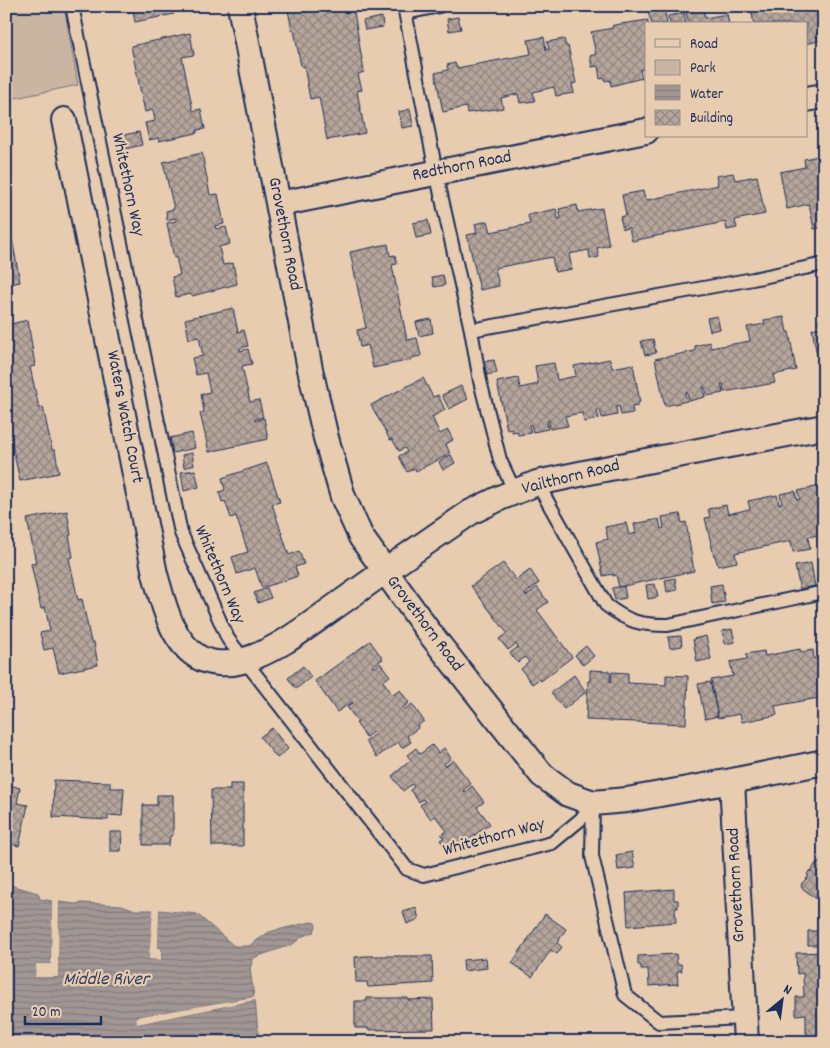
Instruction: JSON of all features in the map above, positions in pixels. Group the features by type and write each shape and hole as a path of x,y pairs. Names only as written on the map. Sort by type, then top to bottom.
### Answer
{"street":[{"name":"Grovethorn Road","path":"240,6 326,438 351,517 361,537 384,572 542,776 568,794 593,803 627,800 732,782 746,1042"},
{"path":"808,99 824,96"},
{"name":"Waters Watch Court","path":"64,120 148,542 161,594 175,633 198,657 217,663 233,664 244,661"},
{"name":"Redthorn Road","path":"278,204 645,130"},
{"name":"Vailthorn Road","path":"244,661 282,644 471,512 537,483 824,427"},
{"path":"732,782 824,762"}],"lane":[{"name":"Whitethorn Way","path":"72,6 180,534 228,639 407,869 424,875 552,844 581,819 593,803"},
{"path":"439,6 405,10 436,172 471,330 480,381 500,460 515,492"},
{"path":"471,330 824,264"},
{"path":"537,483 606,605 620,616 644,625 668,625 824,592"},
{"path":"593,803 592,856 625,995 659,1022 744,1018"}],"green space":[{"path":"6,6 64,6 78,85 6,100"}],"water":[{"name":"Middle River","path":"6,884 38,893 40,899 52,901 51,964 36,964 35,976 58,977 59,902 122,905 135,910 153,910 150,959 161,959 161,948 158,948 159,910 197,914 234,946 249,946 269,932 311,922 315,923 316,926 314,932 303,936 293,944 253,958 250,969 254,997 136,1017 138,1024 255,1000 259,1042 6,1042"}],"pier":[{"path":"52,901 55,901 53,965 38,966 37,974 55,975 56,901 59,902 58,977 35,977 36,964 51,964"},
{"path":"153,910 156,910 152,957 159,957 159,951 156,948 157,910 159,910 158,948 161,948 161,960 149,959"},
{"path":"254,997 255,1000 137,1024 136,1017"}],"building":[{"path":"127,6 172,6 174,14 135,22 133,11 128,12"},
{"path":"301,6 353,6 364,72 358,74 362,90 357,91 365,133 327,140 319,97 310,99 304,66 301,66 288,10 301,8"},
{"path":"646,6 661,6 662,12 665,11 667,22 651,22"},
{"path":"703,6 705,18 727,14 729,22 688,22 685,9"},
{"path":"762,6 824,6 824,32 817,34 818,41 808,44 808,22 754,22 751,9"},
{"path":"684,13 686,22 670,22 668,16"},
{"path":"382,17 383,27 365,30 363,21"},
{"path":"458,17 461,29 449,31 447,19"},
{"path":"648,20 648,22 645,22 645,68 640,70 642,78 611,86 610,80 600,79 598,66 592,67 590,56 596,54 591,32 613,28 612,26"},
{"path":"190,33 194,55 182,57 193,111 201,109 205,129 197,130 197,133 159,141 159,138 149,140 145,123 155,121 153,110 145,112 131,46"},
{"path":"544,37 546,50 549,49 547,42 564,39 566,46 568,46 576,83 572,84 574,93 556,96 554,87 533,92 535,101 520,103 518,94 501,98 503,108 467,113 466,107 443,112 435,73 448,70 447,65 455,63 457,68 531,54 528,40"},
{"path":"410,109 413,126 402,128 399,112"},
{"path":"139,132 142,145 121,150 118,136"},
{"path":"202,153 210,195 218,194 224,224 215,226 216,229 226,227 230,244 219,247 223,265 233,263 237,284 192,296 191,294 176,297 172,277 180,275 176,257 174,258 167,223 176,221 176,218 167,220 166,211 174,209 163,162"},
{"path":"818,156 820,166 824,165 824,227 814,229 809,204 787,209 780,172 805,167 804,159"},
{"path":"733,173 735,180 757,176 765,214 735,220 737,228 727,230 725,222 632,241 629,228 623,229 620,217 626,215 622,195 643,191 647,200 718,185 716,176"},
{"path":"577,205 578,212 602,208 609,245 597,248 599,257 590,259 589,250 569,254 572,269 555,272 552,257 495,268 499,286 480,290 467,235 477,233 475,224 488,221 491,232 530,224 528,215 556,209 558,219 561,218 559,209"},
{"path":"428,220 431,235 416,238 413,223"},
{"path":"6,223 9,238 12,238 20,282 6,285"},
{"path":"388,244 390,256 395,255 397,264 392,265 407,340 417,338 421,356 373,368 368,345 360,347 357,330 366,328 350,252"},
{"path":"443,275 445,285 434,287 432,277"},
{"path":"233,308 238,332 244,330 248,346 240,348 240,351 248,349 252,364 242,366 250,402 259,400 263,417 255,419 255,421 264,418 268,439 209,452 200,413 204,412 201,394 210,392 206,373 196,375 192,358 203,356 199,337 189,339 185,319"},
{"path":"717,316 720,329 710,331 707,318"},
{"path":"784,317 787,332 789,332 796,370 773,375 775,383 724,392 723,384 721,384 723,393 707,396 705,387 703,387 705,397 689,401 687,392 685,393 687,401 665,406 655,359 695,351 695,346 710,342 710,348 750,341 747,327 765,324 764,320"},
{"path":"431,319 433,333 419,336 416,322"},
{"path":"824,319 824,365 819,366 812,329 820,327 818,320"},
{"path":"28,320 35,366 30,367 39,408 43,407 52,450 55,450 59,473 20,481 6,417 6,325"},
{"path":"653,339 656,353 645,355 641,341"},
{"path":"610,359 612,368 633,364 640,402 638,406 632,407 633,413 621,415 619,406 616,407 617,415 602,418 600,410 597,410 599,419 584,422 582,413 565,416 568,426 550,429 549,420 547,421 548,429 533,432 531,424 529,425 531,433 518,435 517,431 507,430 497,382 518,378 520,388 538,384 535,366 554,363 557,380 576,376 574,366"},
{"path":"494,360 497,373 485,375 482,362"},
{"path":"423,378 433,397 438,395 445,410 432,417 440,434 448,430 453,440 446,444 450,454 416,471 415,468 407,472 399,456 407,452 405,448 399,451 392,439 390,440 371,405"},
{"path":"461,386 468,399 449,409 442,395"},
{"path":"192,433 195,448 173,453 170,438"},
{"path":"192,453 194,465 184,468 182,455"},
{"path":"451,455 455,463 443,470 439,462"},
{"path":"267,463 280,502 272,504 289,555 299,551 304,564 295,567 298,576 262,588 255,568 237,574 232,557 248,552 236,516 231,518 225,501 222,502 219,492 225,490 222,478"},
{"path":"195,470 199,487 184,491 181,472"},
{"path":"819,486 824,502 824,534 808,537 810,549 793,552 791,541 735,553 737,562 718,566 705,518 710,517 708,509 726,505 728,514 750,509 748,501 777,495 779,504 782,503 780,494 795,491 797,500 800,499 798,491"},
{"path":"67,511 73,557 69,558 78,600 82,599 91,642 94,642 98,665 59,673 53,648 44,650 40,633 50,631 45,607 41,609 31,564 36,563 27,519"},
{"path":"680,514 682,523 686,522 694,571 619,587 616,575 603,576 596,542 608,539 605,527 626,523 629,535 636,533 634,524 659,519 661,529 664,528 662,517"},
{"path":"503,563 516,580 531,571 539,583 525,594 526,596 537,587 548,602 537,610 572,657 541,681 539,679 532,684 521,669 529,662 525,657 518,663 510,653 518,647 516,644 508,650 499,639 507,633 471,586"},
{"path":"811,563 815,586 800,589 795,566"},
{"path":"675,578 677,590 667,592 665,580"},
{"path":"655,584 658,597 648,599 646,585"},
{"path":"722,584 725,602 712,604 710,586"},
{"path":"624,586 626,598 615,600 612,588"},
{"path":"267,588 271,598 258,603 254,593"},
{"path":"732,629 735,642 725,644 722,631"},
{"path":"681,636 682,646 670,648 668,637"},
{"path":"706,636 711,659 697,662 693,639"},
{"path":"370,641 383,659 372,666 374,668 380,663 390,676 383,681 393,695 400,690 409,703 403,708 404,710 412,704 424,721 407,736 411,742 402,748 398,742 377,757 365,741 375,734 373,732 366,737 356,723 358,722 347,707 353,703 337,712 315,681"},
{"path":"820,644 824,644 824,697 775,706 777,715 742,722 740,714 718,718 711,680 733,676 730,662 747,659 746,654 764,651 765,656 800,649 801,652 813,650 814,659 823,657"},
{"path":"586,646 594,656 583,665 575,655"},
{"path":"303,666 311,677 296,689 288,678"},
{"path":"590,670 610,671 610,682 612,672 628,673 628,683 666,685 666,675 688,676 686,724 586,720"},
{"path":"574,675 586,692 564,709 551,693"},
{"path":"710,682 718,716 705,719 698,684"},
{"path":"272,728 288,749 277,758 260,737"},
{"path":"432,745 438,753 444,748 451,758 444,764 446,766 453,760 471,784 463,790 465,792 472,786 484,802 477,807 490,824 450,853 440,840 444,838 441,835 447,831 435,816 431,819 420,805 425,802 423,799 419,802 410,790 414,787 412,784 403,791 392,776 411,760 407,755 416,748 420,754"},
{"path":"54,780 110,782 110,788 124,788 122,816 108,815 108,820 53,817"},
{"path":"6,784 20,788 17,803 28,805 19,846 6,843"},
{"path":"230,784 243,784 243,846 212,846 211,790 230,790"},
{"path":"157,795 173,795 173,835 170,836 169,845 143,845 143,805 157,805"},
{"path":"110,832 122,832 121,851 110,851"},
{"path":"632,852 635,868 618,870 616,855"},
{"path":"824,855 824,905 801,887 801,884 809,876 807,875 809,871 811,872"},
{"path":"674,889 674,900 678,900 678,908 675,908 676,922 628,926 626,893"},
{"path":"416,908 419,919 407,924 403,912"},
{"path":"545,914 566,929 557,943 562,947 557,954 551,950 532,977 512,963"},
{"path":"808,931 817,931 818,945 808,945"},
{"path":"824,952 824,1036 808,1037 806,1033 806,1014 796,1015 796,997 804,997 803,973 797,974 796,953"},
{"path":"676,954 677,964 681,964 682,971 677,971 678,984 649,986 648,969 641,969 641,965 638,965 638,956"},
{"path":"432,956 433,983 368,987 367,982 356,982 355,957"},
{"path":"486,958 487,968 464,971 463,960"},
{"path":"367,998 433,999 434,1029 368,1030 368,1028 355,1028 355,1001 367,1001"},
{"path":"436,1040 436,1042 368,1042"}]}
